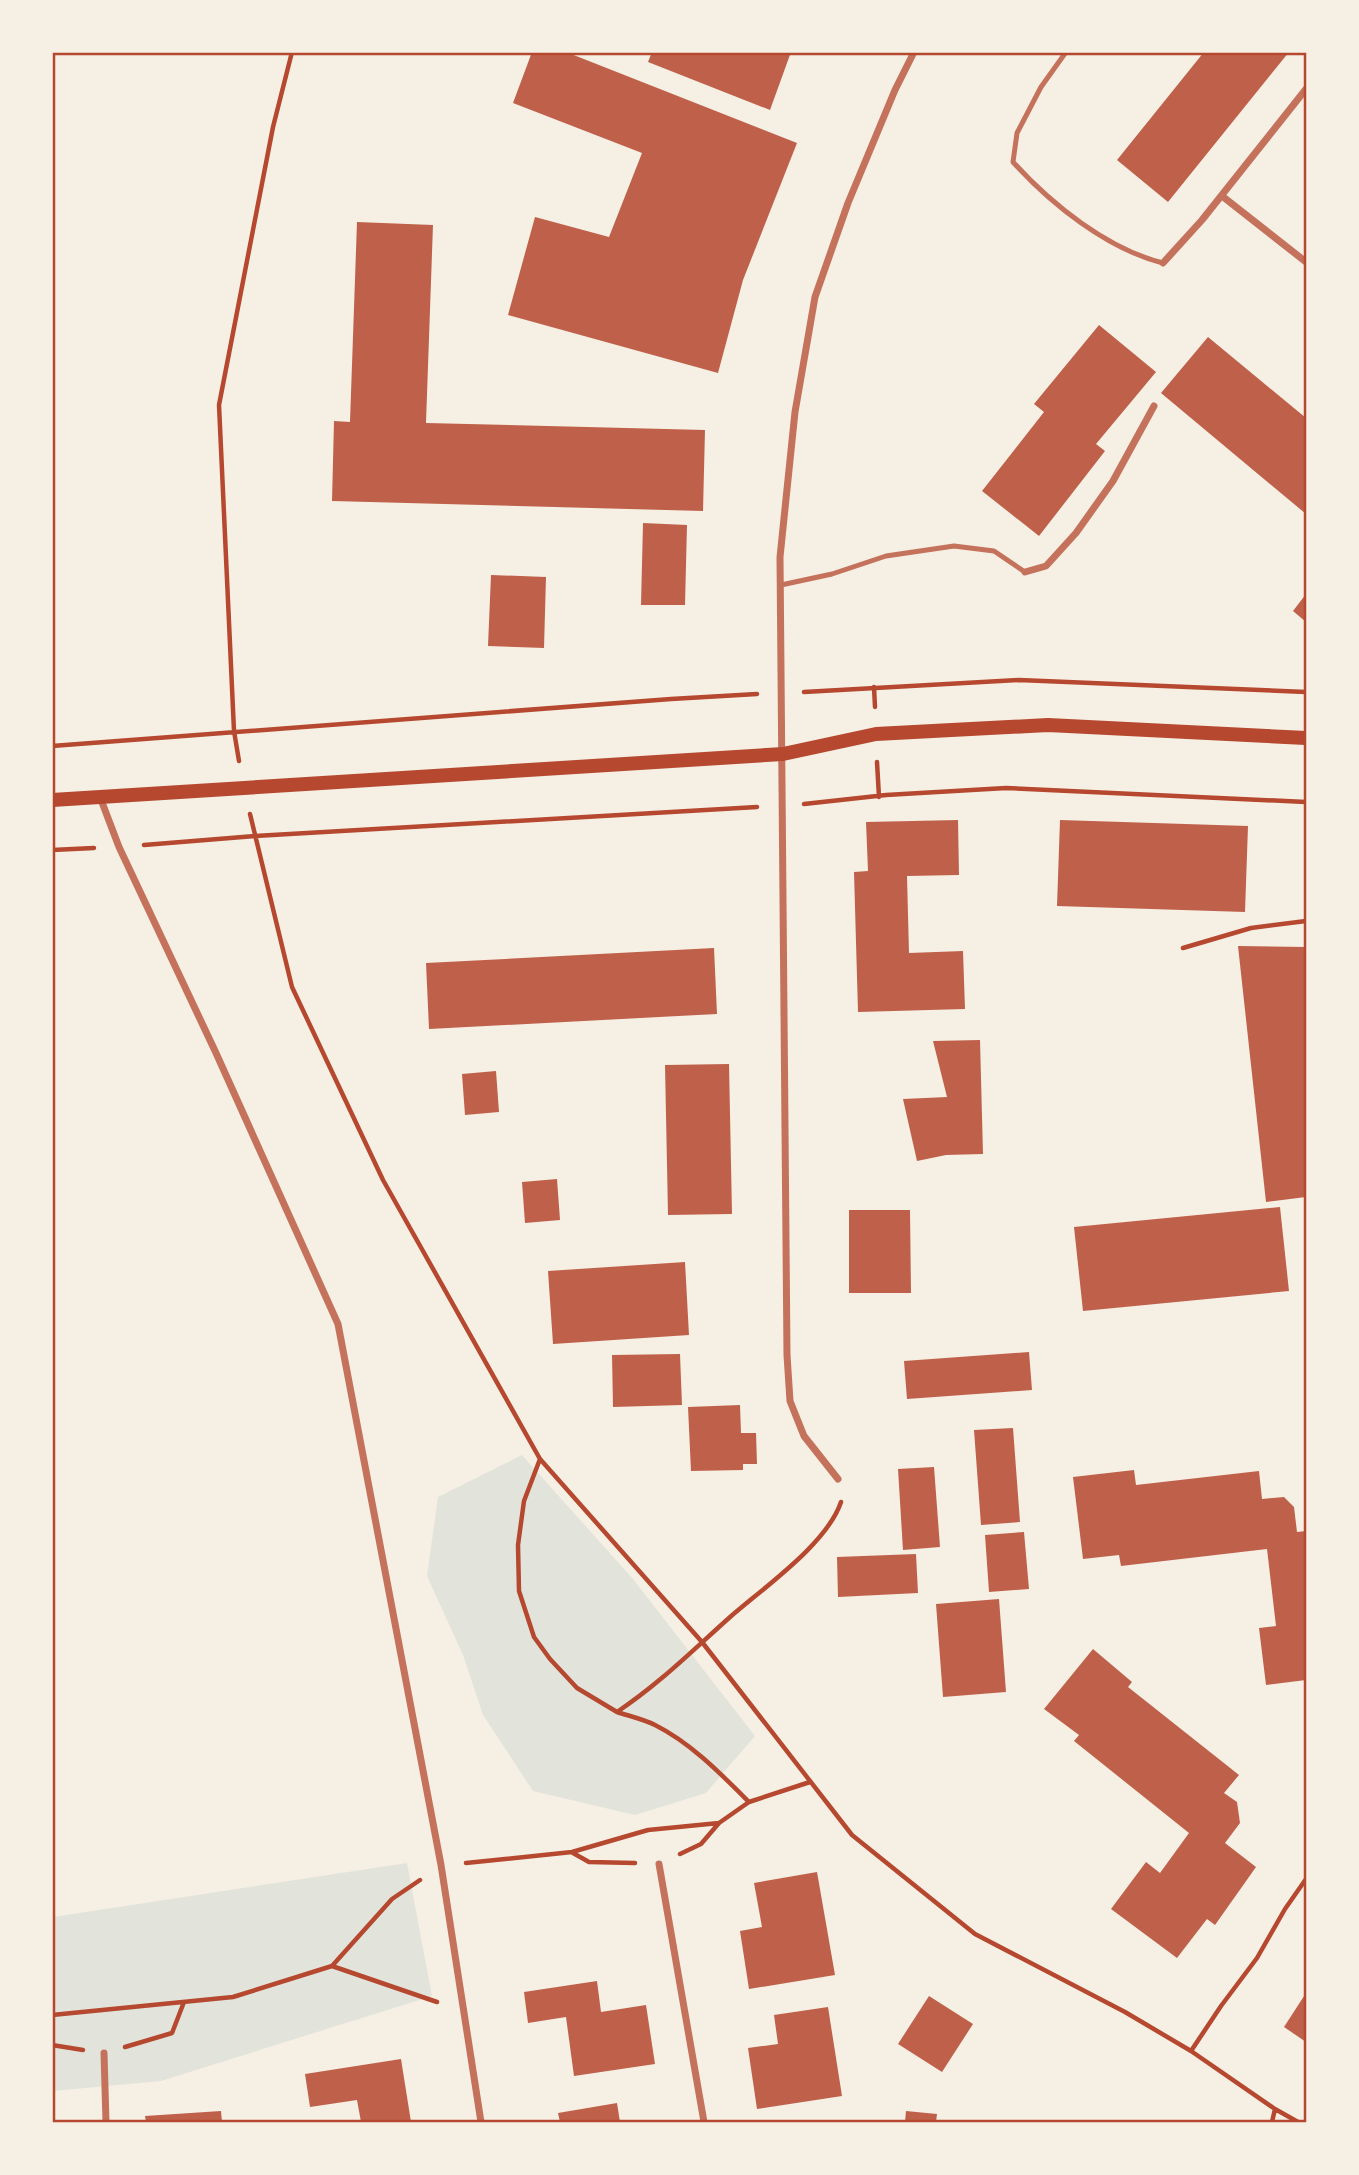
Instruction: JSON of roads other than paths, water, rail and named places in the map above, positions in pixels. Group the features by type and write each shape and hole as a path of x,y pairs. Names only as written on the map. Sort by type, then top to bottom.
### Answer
{"main road":[{"path":"52,800 783,754 876,734 1048,725 1307,738"}],"street":[{"path":"838,1479 804,1436 790,1401 787,1342 780,557 795,412 815,297 848,203 895,90 914,52"},
{"path":"1163,263 1222,196 1307,89"},
{"path":"1222,196 1307,262"},
{"path":"1025,572 1046,566 1076,533 1113,481 1154,406"},
{"path":"100,797 119,847 216,1053 338,1324 441,1866 481,2123"},
{"path":"659,1864 704,2123"},
{"path":"104,2053 106,2123"}],"lane":[{"path":"1066,52 1041,87 1017,133 1013,162 1033,184 1074,218 1140,257 1163,263"},
{"path":"781,585 832,574 886,556 954,547 994,551 1025,572"}]}
